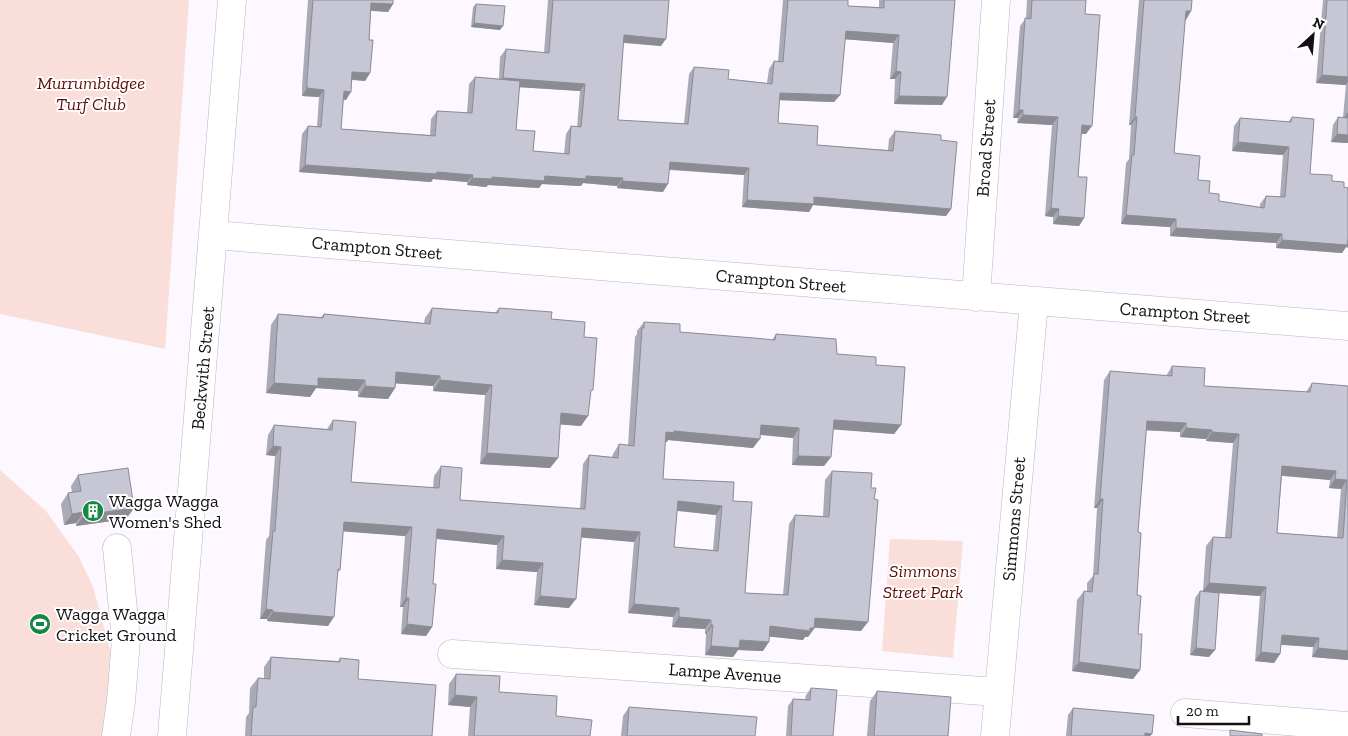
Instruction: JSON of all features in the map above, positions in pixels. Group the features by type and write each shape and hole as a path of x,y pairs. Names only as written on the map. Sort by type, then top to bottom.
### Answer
{"street":[{"name":"Beckwith Street","path":"172,736 232,0"},
{"name":"Broad Street","path":"976,297 996,0"},
{"name":"Crampton Street","path":"214,235 1348,326"},
{"name":"Simmons Street","path":"995,736 1034,302"},
{"path":"116,736 126,640 117,548"},
{"name":"Lampe Avenue","path":"452,654 998,692"},
{"path":"1185,713 1348,726"}],"green space":[{"name":"Murrumbidgee Turf Club","path":"0,0 189,0 165,349 0,314"},
{"name":"Wagga Wagga Cricket Ground","path":"0,470 46,511 79,557 93,587 111,653 113,697 106,736 0,736"},
{"name":"Simmons Street Park","path":"890,539 963,541 953,658 882,651"}],"building":[{"path":"313,0 393,0 393,4 371,3 369,40 373,40 370,73 352,72 351,92 344,91 341,129 435,136 437,111 472,113 475,77 520,81 516,130 535,131 533,151 569,154 571,126 581,127 585,84 503,78 506,49 549,53 553,0 669,0 666,39 624,35 618,120 688,124 694,67 729,70 728,79 772,84 774,61 783,62 788,0 848,0 848,6 884,8 884,0 955,0 947,97 899,96 901,72 896,71 899,35 846,31 840,95 780,93 778,123 818,126 817,145 893,151 895,131 941,135 941,140 957,142 951,209 814,197 814,204 747,200 749,168 670,162 668,184 622,181 623,178 586,176 586,179 545,176 544,181 492,177 491,179 472,178 473,175 437,172 436,174 305,165 308,126 321,127 324,90 307,88"},
{"path":"1032,0 1086,0 1085,14 1100,15 1092,126 1082,125 1078,177 1087,177 1084,218 1058,216 1059,209 1051,208 1058,117 1023,115 1023,110 1019,110 1025,18 1031,19"},
{"path":"1144,0 1192,0 1191,11 1186,11 1174,153 1200,156 1198,180 1210,181 1209,193 1219,194 1219,201 1264,208 1266,196 1285,197 1289,147 1238,142 1240,118 1291,122 1292,117 1314,119 1310,174 1332,175 1332,181 1344,182 1344,187 1348,188 1347,245 1282,240 1282,234 1176,228 1176,219 1126,215 1132,155 1134,155"},
{"path":"1327,0 1348,0 1348,77 1322,75"},
{"path":"476,4 505,6 503,26 474,23"},
{"path":"1338,117 1348,118 1348,135 1337,134"},
{"path":"432,308 498,313 499,308 552,312 551,319 585,322 584,337 597,338 593,390 591,390 588,416 561,413 558,458 487,453 492,385 440,380 440,376 396,372 395,388 365,386 365,380 318,378 318,386 274,383 278,314 323,318 324,314 430,324"},
{"path":"644,322 680,324 680,332 775,340 776,334 836,339 837,354 876,357 876,365 905,367 901,425 834,420 831,457 798,456 799,428 761,425 760,439 674,431 674,433 666,432 663,479 734,482 733,501 752,502 745,593 788,595 795,515 829,517 832,471 872,473 871,488 876,488 874,499 878,500 868,622 815,618 814,628 810,628 810,631 770,626 769,642 740,640 739,648 711,646 713,625 711,625 711,620 679,617 679,608 634,604 640,532 582,528 576,599 540,596 543,563 502,560 504,536 437,529 433,584 436,584 432,627 407,624 409,598 406,598 412,527 344,522 334,617 273,612 273,610 266,609 273,531 275,531 281,447 273,446 274,425 332,430 333,420 356,422 351,482 439,488 441,466 462,468 460,500 585,509 589,455 618,458 619,444 634,446 642,328 644,328","holes":["678,501 722,506 718,551 674,547"]},
{"path":"1172,366 1205,368 1204,386 1310,392 1312,383 1348,386 1348,651 1318,648 1319,638 1282,635 1280,654 1261,652 1266,587 1209,583 1213,537 1231,538 1239,434 1186,428 1186,423 1147,421 1138,532 1141,533 1137,595 1141,596 1138,634 1142,634 1140,670 1079,662 1084,591 1092,592 1094,574 1098,574 1103,499 1100,499 1110,371 1172,376","holes":["1282,466 1336,471 1335,479 1347,480 1343,538 1277,533"]},
{"path":"128,468 134,508 84,515 84,512 72,514 68,493 81,491 78,475"},
{"path":"1200,591 1219,593 1215,650 1196,648"},
{"path":"271,657 340,662 340,658 359,660 358,679 436,685 432,736 251,736 258,678 270,679"},
{"path":"456,674 500,676 499,692 557,696 556,716 592,720 590,736 474,736 477,697 455,695"},
{"path":"811,688 837,690 833,736 791,736 793,699 810,700"},
{"path":"877,691 951,697 948,736 874,736"},
{"path":"629,707 757,717 755,736 627,736"},
{"path":"1073,708 1154,715 1152,734 1145,733 1145,736 1071,736"},
{"path":"1230,730 1262,734 1262,736 1230,736"}],"place":[{"name":"Wagga Wagga Women's Shed","path":"93,511"},
{"name":"Wagga Wagga Cricket Ground","path":"40,624"}]}
